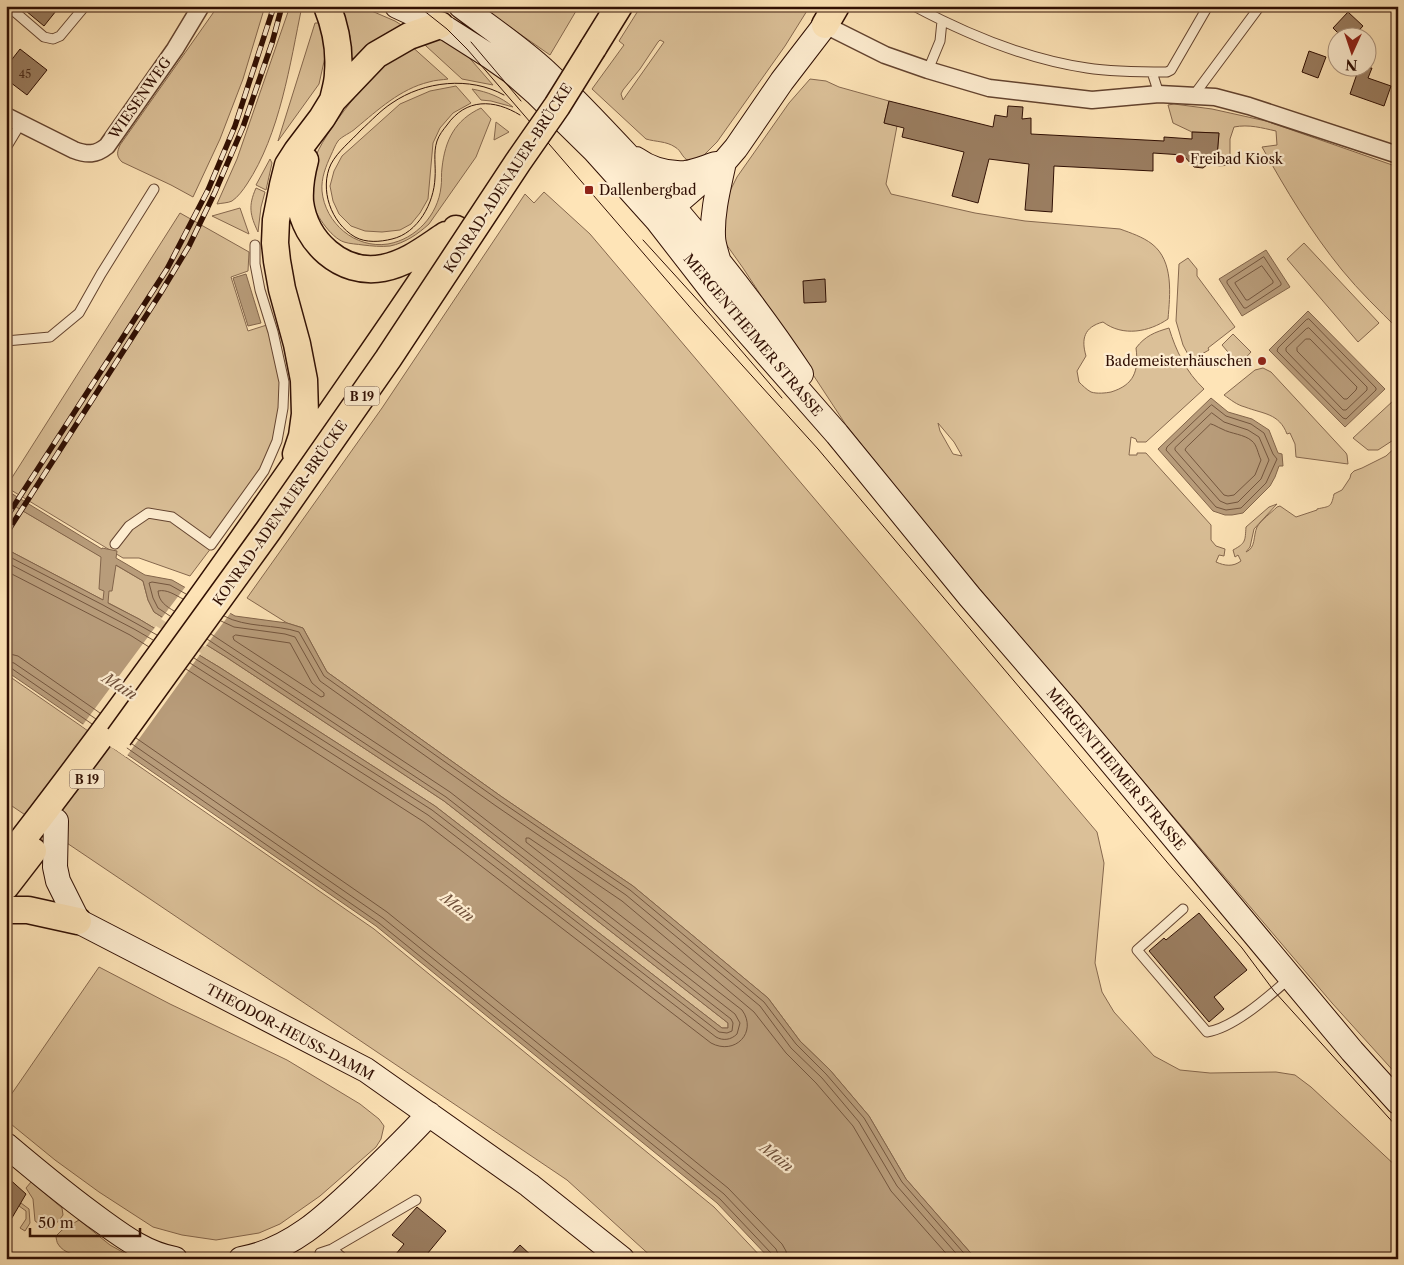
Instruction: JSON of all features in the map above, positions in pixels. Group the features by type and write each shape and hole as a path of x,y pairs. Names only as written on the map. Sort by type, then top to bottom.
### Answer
{"main road":[{"path":"327,6 333,22 338,53 338,72 328,109 306,158 300,180 302,210 311,235 326,252 344,263 364,269 382,268 408,260 456,229"},
{"name":"MERGENTHEIMER STRASSE","path":"397,6 440,25 491,56 511,71 536,92 595,151 718,259 782,346 837,434"},
{"name":"MERGENTHEIMER STRASSE","path":"461,6 544,70 617,145 671,219 716,296 837,434 970,597 1070,713 1290,978 1398,1102"},
{"name":"B 19","path":"588,42 603,6"},
{"name":"B 19","path":"286,477 424,279 456,229 588,42 619,6"},
{"path":"286,477 298,451 305,414 304,380 297,344 282,289 275,242 276,220 288,165 328,109 376,55 409,36 440,25"},
{"path":"671,219 736,148 782,81 824,25"},
{"name":"KONRAD-ADENAUER-BRÜCKE","path":"51,815 125,729 382,367 556,106 588,42"},
{"path":"617,145 643,164 666,172 686,173 724,162"},
{"path":"718,259 713,238 713,219 724,162"},
{"name":"KONRAD-ADENAUER-BRÜCKE","path":"51,815 138,687 286,477"},
{"path":"6,831 51,815 56,874 78,921"},
{"name":"B 19","path":"6,862 51,815"},
{"name":"B 19","path":"8,902 51,815"},
{"path":"8,902 28,910 78,921"},
{"name":"THEODOR-HEUSS-DAMM","path":"78,921 366,1070 529,1185 622,1259"},
{"path":"248,1258 270,1252 309,1229 331,1211 407,1138 429,1114"},
{"path":"6,1145 82,1207 132,1242 148,1251 174,1259"}],"street":[{"name":"WIESENWEG","path":"14,120 84,154 100,151 107,146 169,57 201,6"},
{"path":"824,25 884,55 989,88 1092,100 1159,94 1215,97 1249,106 1398,156"}],"lane":[{"path":"8,6 44,37 53,40 60,36 85,6"},
{"path":"914,6 980,38 1032,55 1087,68 1152,72 1167,72 1171,70 1208,6"},
{"path":"1194,95 1260,6"},
{"path":"928,70 940,42 942,21"},
{"path":"1152,72 1159,94"},
{"path":"6,148 14,120"},
{"path":"6,341 50,337 79,313 154,189"},
{"path":"115,544 129,526 148,513 172,517 211,545 264,471 277,441 283,408 284,382 273,332 260,290 255,264 255,245"},
{"path":"1183,909 1137,950 1207,1032 1218,1030 1257,1006 1290,978"},
{"path":"320,1253 332,1249 416,1200"},
{"path":"332,1249 344,1259"}],"shaded area":[{"path":"218,6 265,6 243,79 220,139 193,197 122,162 118,152 120,145"},
{"path":"294,6 302,6 288,75 268,143 247,184 236,198 227,203 217,204 237,159 288,12"},
{"path":"338,6 360,6 403,26 346,82 350,55 350,35"},
{"path":"480,6 579,6 550,55"},
{"path":"641,6 810,6 785,46 717,142 703,156 689,161 672,145 646,139 592,89 624,45 619,41","holes":["660,40 664,42 623,100 621,94 623,90 658,42"]},
{"path":"315,23 321,24 324,34 325,57 319,84 278,141"},
{"path":"435,38 446,40 466,54 493,85 462,79 426,46 422,39"},
{"path":"409,44 448,79 418,85 399,95 338,141 324,172 322,191 324,203 329,213 344,231 353,238 364,242 388,244 408,237 416,231 430,216 439,197 443,158 453,132 464,119 481,108 491,119 476,157 425,228 396,245 373,246 344,242 328,230 312,204 312,168 323,142 344,111 368,82"},
{"path":"810,79 826,81 839,87 889,101 884,123 897,126 886,184 891,194 975,213 1025,221 1120,229 1145,239 1159,251 1164,260 1169,279 1168,319 1153,327 1136,331 1119,330 1103,322 1092,327 1088,330 1084,339 1086,356 1077,371 1079,382 1089,391 1096,393 1111,392 1119,389 1130,381 1133,376 1137,364 1136,348 1151,335 1169,328 1182,361 1204,389 1146,442 1137,442 1136,439 1131,437 1129,455 1146,453 1211,525 1211,540 1216,546 1225,549 1224,556 1219,555 1216,562 1229,565 1241,561 1238,555 1235,557 1233,550 1244,541 1246,527 1269,507 1277,504 1254,529 1250,547 1246,552 1253,545 1259,524 1277,507 1280,506 1296,517 1327,507 1331,504 1334,494 1342,490 1354,471 1386,456 1398,445 1398,1076 1332,1003 939,541 846,425 726,244 721,222 723,205 737,177 789,103","holes":["938,423 954,442 962,456 953,454 940,431"]},
{"path":"456,86 471,103 453,113 440,128 433,143 428,199 420,213 411,224 400,230 365,231 351,226 339,214 333,201 330,186 334,171 342,156 400,104 430,91"},
{"path":"472,89 494,95 513,107 481,100"},
{"path":"1174,104 1212,109 1266,121 1398,167 1398,329 1342,270 1309,226 1262,147 1277,145 1276,131 1250,126 1234,127 1230,139 1230,165 1219,166 1210,162 1217,157 1219,133 1192,132 1173,123 1168,105"},
{"path":"496,122 509,132 494,140"},
{"path":"270,159 272,163 266,190 256,185"},
{"path":"256,188 265,192 258,232 251,210"},
{"path":"544,192 590,234 1097,832 1104,863 1095,963 1102,992 1114,1012 1154,1056 1180,1070 1210,1073 1276,1072 1295,1075 1311,1087 1398,1168 1398,1259 976,1259 906,1179 869,1116 830,1070 800,1041 768,998 633,886 502,797 327,672 303,628 287,623 247,598 382,408 525,194 534,203"},
{"path":"240,208 249,234 212,216"},
{"path":"180,213 249,252 248,271 231,277 248,331 273,323 287,411 254,491 190,576 139,558 123,558 6,487"},
{"path":"1304,243 1379,323 1358,342 1287,259"},
{"path":"1188,258 1197,269 1197,276 1235,327 1208,348 1209,350 1191,360 1183,345 1176,321 1179,264"},
{"path":"1233,334 1251,352 1239,365 1222,345"},
{"path":"1263,368 1271,372 1346,453 1348,464 1296,457 1295,444 1290,433 1287,434 1280,422 1270,415 1239,405 1224,395 1255,370"},
{"path":"1394,400 1398,402 1398,437 1378,450 1368,450 1353,438"},
{"path":"6,501 143,581 148,600 154,612 226,657 444,801 728,1023 728,1028 722,1028 435,806 219,667 139,619 6,549"},
{"path":"6,674 374,929 714,1207 763,1259 654,1259 567,1180 6,802"},
{"path":"99,967 170,1004 287,1060 360,1104 379,1119 384,1126 381,1139 376,1147 320,1196 280,1224 259,1233 216,1240 182,1235 153,1227 99,1192 55,1160 6,1120 6,1102"},
{"path":"31,1182 62,1208 63,1215 51,1227 45,1228 35,1221 33,1199 26,1188"},
{"path":"21,1203 29,1209 30,1223 25,1231 20,1228 26,1219 26,1211 19,1206"},
{"path":"79,1220 110,1245 135,1259 82,1257 63,1250 56,1236"}],"water":[{"path":"1266,250 1290,287 1242,316 1219,279"},
{"path":"246,274 261,323 248,326 233,278"},
{"path":"1308,311 1385,389 1345,427 1269,350"},
{"path":"1211,398 1228,412 1252,419 1269,430 1278,453 1282,454 1283,466 1279,466 1270,486 1243,513 1225,515 1213,511 1158,449"},
{"name":"Main","path":"6,490 102,549 117,551 116,558 145,575 172,580 235,616 287,623 303,628 327,672 502,797 633,886 768,998 800,1041 830,1070 869,1116 906,1179 976,1259 770,1259 717,1203 376,926 6,671 6,549 103,600 104,591 99,589 101,557 6,501","holes":["116,565 143,581 148,600 154,612 226,657 444,801 728,1023 728,1028 722,1028 435,806 219,667 139,619 108,603"]}],"pier":[{"path":"186,586 232,611 205,647 161,619"},
{"path":"156,626 201,653 126,757 82,726"}],"building":[{"path":"20,6 50,6 56,11 44,26"},
{"path":"1348,12 1363,26 1361,28 1333,28"},
{"path":"20,49 47,70 27,95 6,79 6,67"},
{"path":"1309,51 1326,57 1318,78 1302,72"},
{"path":"1356,78 1368,78 1391,86 1384,106 1350,94"},
{"path":"889,101 993,127 995,115 1007,117 1008,106 1023,107 1022,119 1031,118 1031,134 1164,141 1164,137 1192,139 1192,132 1219,133 1217,157 1203,168 1194,167 1183,155 1153,153 1153,171 1054,166 1052,212 1025,210 1029,164 989,159 978,203 952,196 964,152 902,137 904,128 884,123"},
{"path":"825,279 826,302 804,303 803,281"},
{"path":"1199,913 1247,970 1214,997 1224,1009 1209,1022 1149,951 1164,938 1166,940"},
{"path":"6,1176 26,1194 6,1228"},
{"path":"417,1207 446,1231 423,1259 392,1259 404,1244 392,1235"},
{"path":"520,1245 535,1259 507,1259"}],"tram line":[{"path":"418,6 447,29 467,49 695,313 818,449 1172,868 1242,948 1274,991 1398,1128"},
{"path":"471,42 521,101"},
{"path":"504,95 477,85 447,84 418,90 384,109 345,146 331,164 326,184 327,194 339,223 355,237 364,240 383,241 401,236 417,224 428,207 434,188 437,141 455,116 463,110 481,104 500,106 520,115"},
{"path":"643,240 782,398"}],"railway":[{"path":"6,518 167,269 208,190 235,126 274,6"},
{"path":"6,534 189,246 243,127 272,43 282,6"}],"place":[{"name":"Freibad Kiosk","path":"1180,159"},
{"name":"Dallenbergbad","path":"589,190"},
{"name":"Bademeisterhäuschen","path":"1262,361"}]}
